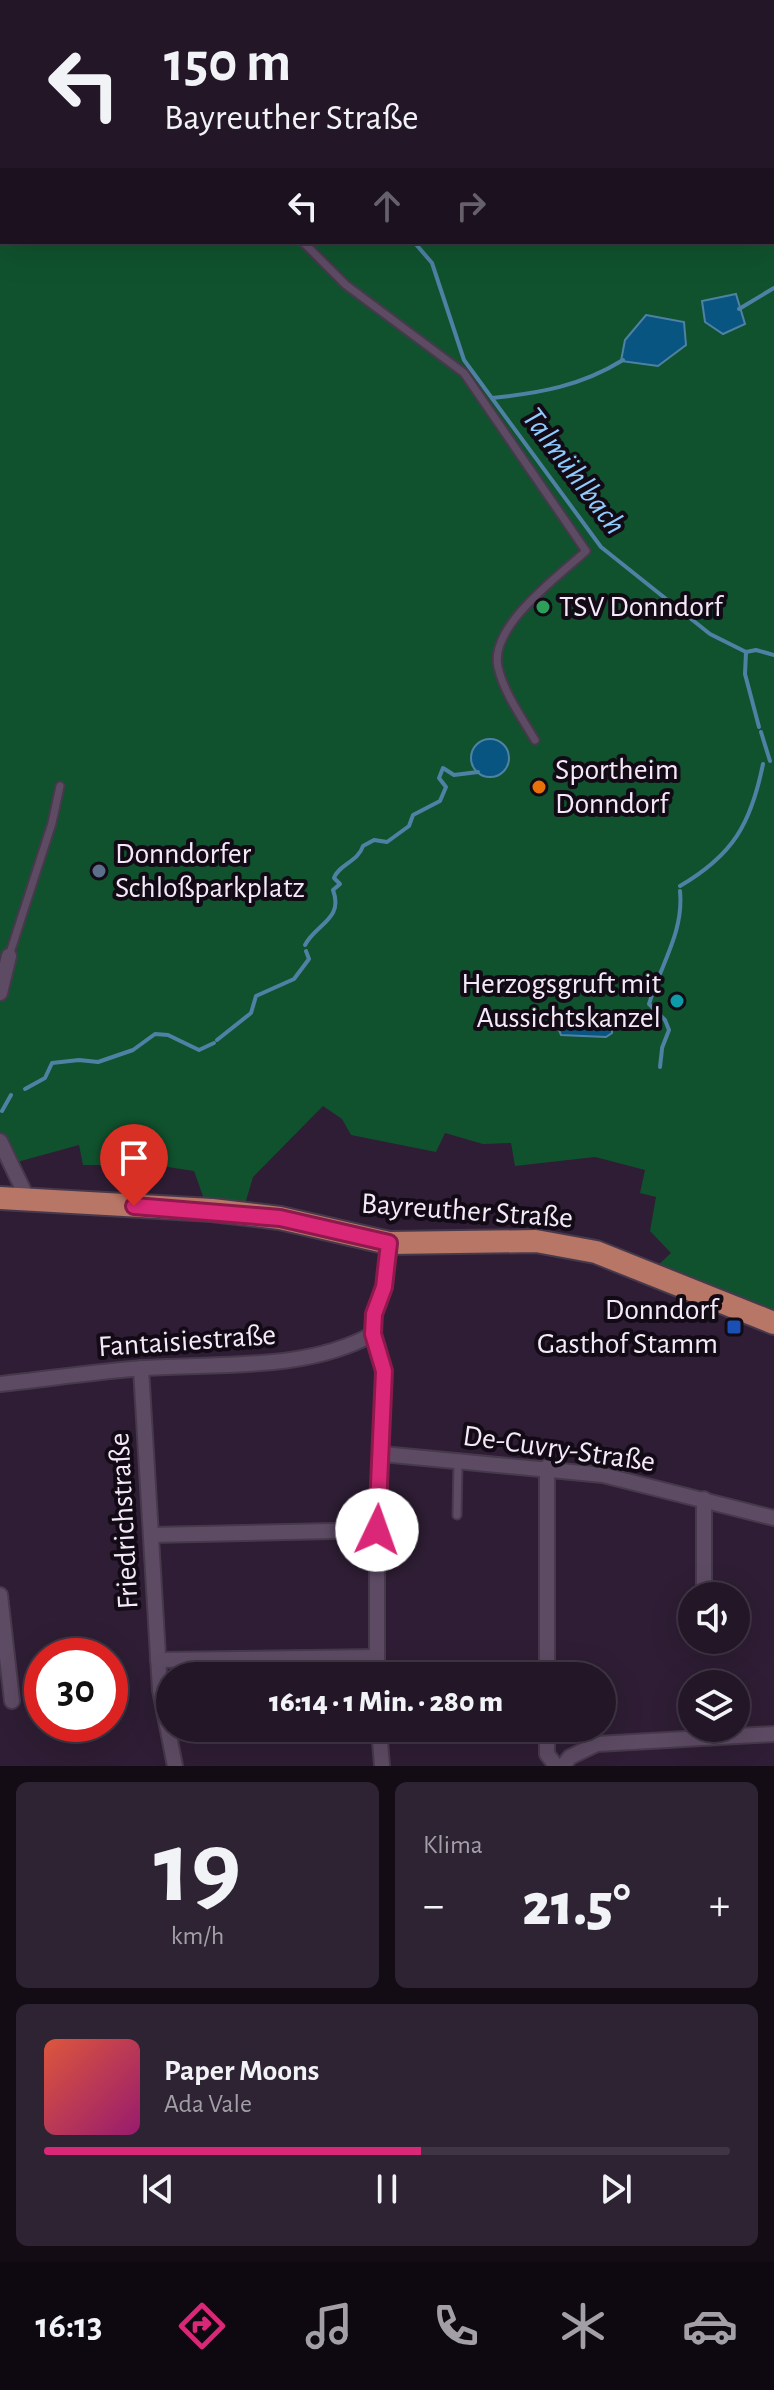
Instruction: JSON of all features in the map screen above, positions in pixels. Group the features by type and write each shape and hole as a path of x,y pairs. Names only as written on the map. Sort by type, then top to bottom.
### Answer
{"main road":[{"name":"Bayreuther Straße","path":"0,1198 212,1210 280,1218 389,1243 536,1241 579,1248 774,1323"}],"street":[{"path":"0,993 9,956"},
{"path":"0,1141 4,1163 28,1200"},
{"path":"377,1662 377,1530 384,1371 373,1334 374,1314 384,1287 389,1243"},
{"name":"Fantaisiestraße","path":"0,1384 141,1368 314,1357 345,1349 373,1334"},
{"name":"Friedrichstraße","path":"141,1368 158,1660 175,1766"},
{"name":"De-Cuvry-Straße","path":"382,1454 547,1467 603,1475 774,1518"},
{"path":"547,1467 547,1662"},
{"path":"704,1499 704,1582"},
{"path":"152,1535 377,1530"},
{"path":"0,1595 12,1701"},
{"path":"158,1660 377,1657"},
{"path":"563,1766 570,1757 597,1744 774,1734"},
{"path":"380,1742 382,1766"},
{"path":"547,1742 547,1754 556,1766"}],"lane":[{"path":"305,244 346,285 464,373 586,551 512,620 501,649 497,665 515,706 535,740"},
{"path":"9,956 52,823 60,786"},
{"path":"457,1515 458,1461"}],"green space":[{"path":"0,244 774,244 774,1315 656,1267 671,1253 650,1231 656,1197 640,1193 645,1170 595,1157 515,1166 511,1143 483,1144 445,1133 436,1152 351,1135 342,1119 323,1106 253,1177 245,1204 204,1199 194,1171 155,1165 83,1165 79,1145 10,1164 0,1140"}],"water":[{"path":"736,294 745,324 723,334 705,322 702,301"},
{"path":"646,315 684,322 686,345 658,366 621,361 625,340"},
{"path":"490,739 503,745 509,758 503,771 490,777 477,771 471,758 477,745"},
{"path":"564,1017 612,1029 612,1033 606,1037 561,1035 556,1023"}],"waterway":[{"name":"Talmühlbach","path":"416,244 432,263 464,360 601,547 710,634 746,652 756,650 774,655"},
{"path":"739,309 774,288"},
{"path":"492,398 560,387 592,376 623,360"},
{"path":"746,652 745,674 759,727"},
{"path":"761,732 770,761"},
{"path":"680,886 714,862 737,836 752,804 763,764"},
{"path":"305,945 332,915 335,908 333,890 340,884 334,878 336,873 357,856 363,846 374,840 387,842 409,826 413,815 440,801 446,787 439,778 443,768 454,775 478,772"},
{"path":"662,1048 669,1030 665,1020 649,1004 679,920 680,891"},
{"path":"217,1040 251,1013 256,996 294,979 309,959 306,951"},
{"path":"25,1089 45,1078 52,1063 79,1060 98,1062 133,1050 155,1034 168,1035 199,1050 214,1043"},
{"path":"660,1067 662,1049"},
{"path":"2,1111 11,1095"}],"place":[{"name":"TSV Donndorf","path":"543,607"},
{"name":"Sportheim Donndorf","path":"539,787"},
{"name":"Donndorfer Schloßparkplatz","path":"99,871"},
{"name":"Herzogsgruft mit Aussichtskanzel","path":"677,1001"},
{"name":"Donndorf Gasthof Stamm","path":"734,1327"}],"route":[{"path":"134,1206 212,1210 280,1218 389,1243 384,1287 374,1314 373,1334 384,1371 377,1530"}]}
